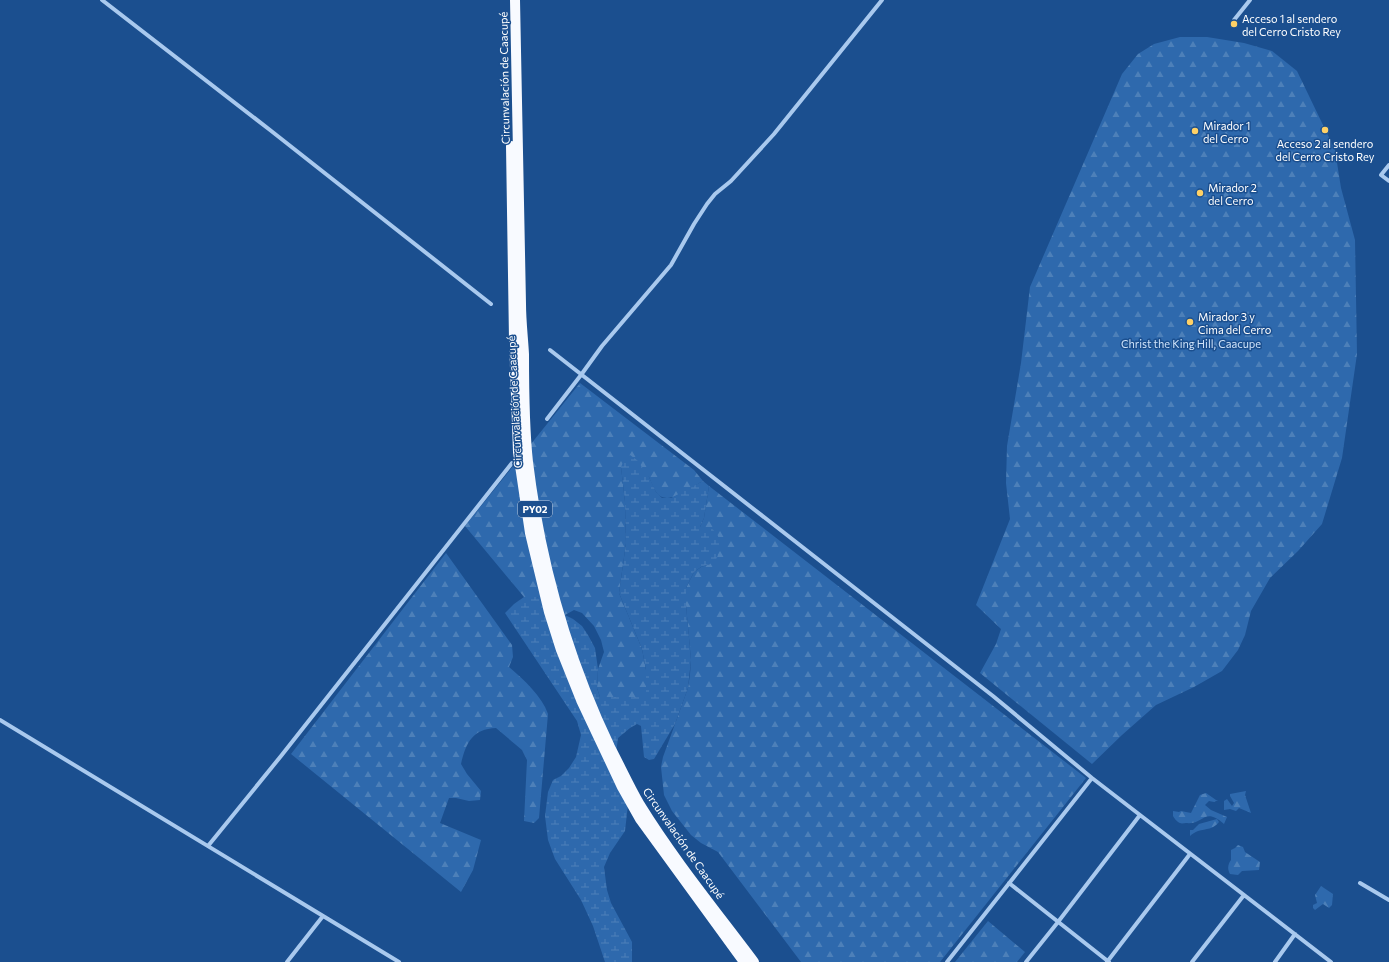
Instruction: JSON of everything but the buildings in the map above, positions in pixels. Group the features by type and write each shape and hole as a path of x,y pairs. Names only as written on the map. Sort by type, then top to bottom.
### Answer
{"highway":[{"name":"Circunvalación de Caacupé","path":"509,0 514,340 518,452 530,532 549,612 561,650 581,700 625,794 640,819 744,962"},
{"name":"Circunvalación de Caacupé","path":"515,0 520,296 524,352 523,398 528,460 537,524 546,570 573,658 598,722 640,804 675,856 754,962"}],"street":[{"path":"102,0 276,134 491,304"},
{"path":"547,419 602,346 671,265 707,204 715,194 731,181 774,134 882,0"},
{"path":"1234,20 1250,0"},
{"path":"1389,165 1381,175 1389,182"},
{"path":"550,350 993,696 1092,778 1331,962"},
{"path":"208,846 281,756 512,463"},
{"path":"0,720 399,962"},
{"path":"947,962 1092,778"},
{"path":"1026,962 1140,815"},
{"path":"1009,883 1108,962 1190,854"},
{"path":"1360,883 1389,900"},
{"path":"1192,962 1244,895"},
{"path":"287,962 323,916"},
{"path":"1275,962 1295,934"}],"green space":[{"name":"Christ the King Hill, Caacupe","path":"1180,37 1207,37 1244,43 1272,51 1297,71 1335,150 1341,188 1355,240 1357,354 1342,458 1322,524 1298,551 1270,578 1251,611 1245,635 1238,650 1222,671 1194,687 1156,705 1092,764 980,673 996,644 1001,629 976,605 1010,519 1006,483 1007,446 1021,363 1030,287 1122,74 1138,54 1154,44"},
{"path":"580,383 694,470 703,481 679,495 666,498 656,492 649,477 621,467 625,502 626,543 619,593 642,649 646,670 646,698 600,697 597,688 598,669 604,652 601,640 594,626 582,613 574,610 565,615 557,613 537,597 524,597 465,526"},
{"path":"630,455 637,460 649,477 656,492 662,498 671,498 703,481 709,486 704,518 700,527 711,527 718,536 720,546 717,558 710,564 701,567 694,572 686,588 691,660 688,688 675,724 654,759 649,760 644,757 641,726 637,724 618,738 615,761 629,796 625,831 610,853 604,867 607,890 611,903 632,942 632,962 605,962 593,926 581,900 555,859 548,840 545,816 548,792 553,780 561,776 569,768 576,757 581,735 577,721 505,613 524,597 537,597 573,619 582,626 588,635 595,648 598,669 597,688 600,697 646,697 646,670 642,649 619,593 626,543 625,502 621,467 625,458"},
{"path":"709,486 1086,778 940,962 801,962 718,852 701,843 691,835 672,811 664,795 661,767 663,757 688,688 690,674 691,660 686,588 694,572 701,567 710,564 700,527 704,518"},
{"path":"446,553 512,645 513,657 509,667 537,695 548,714 539,818 534,823 524,821 527,760 522,750 496,728 488,729 476,734 465,749 461,764 481,791 480,800 469,801 449,798 440,823 481,840 473,870 461,892 291,754"},
{"path":"1246,791 1245,795 1251,813 1239,808 1236,811 1230,809 1224,810 1224,801 1227,799 1232,806 1234,803 1230,794"},
{"path":"1206,793 1218,800 1214,802 1209,801 1205,805 1211,810 1227,817 1224,824 1217,819 1208,816 1192,823 1181,823 1176,820 1173,816 1173,811 1191,813 1200,795"},
{"path":"1217,819 1219,822 1215,826 1197,831 1190,836 1190,830 1193,830 1199,824"},
{"path":"1238,845 1243,847 1245,852 1260,862 1259,870 1242,871 1238,875 1230,874 1228,867 1231,860 1231,850"},
{"path":"1321,886 1333,894 1332,905 1329,908 1323,904 1315,910 1313,905 1317,903 1315,895"},
{"path":"988,921 1025,952 1017,962 955,962"}],"place":[{"name":"Acceso 1 al sendero del Cerro Cristo Rey","path":"1234,24"},
{"name":"Acceso 2 al sendero del Cerro Cristo Rey","path":"1325,130"},
{"name":"Mirador 1 del Cerro","path":"1195,131"},
{"name":"Mirador 2 del Cerro","path":"1200,193"},
{"name":"Mirador 3 y Cima del Cerro","path":"1190,322"}]}
